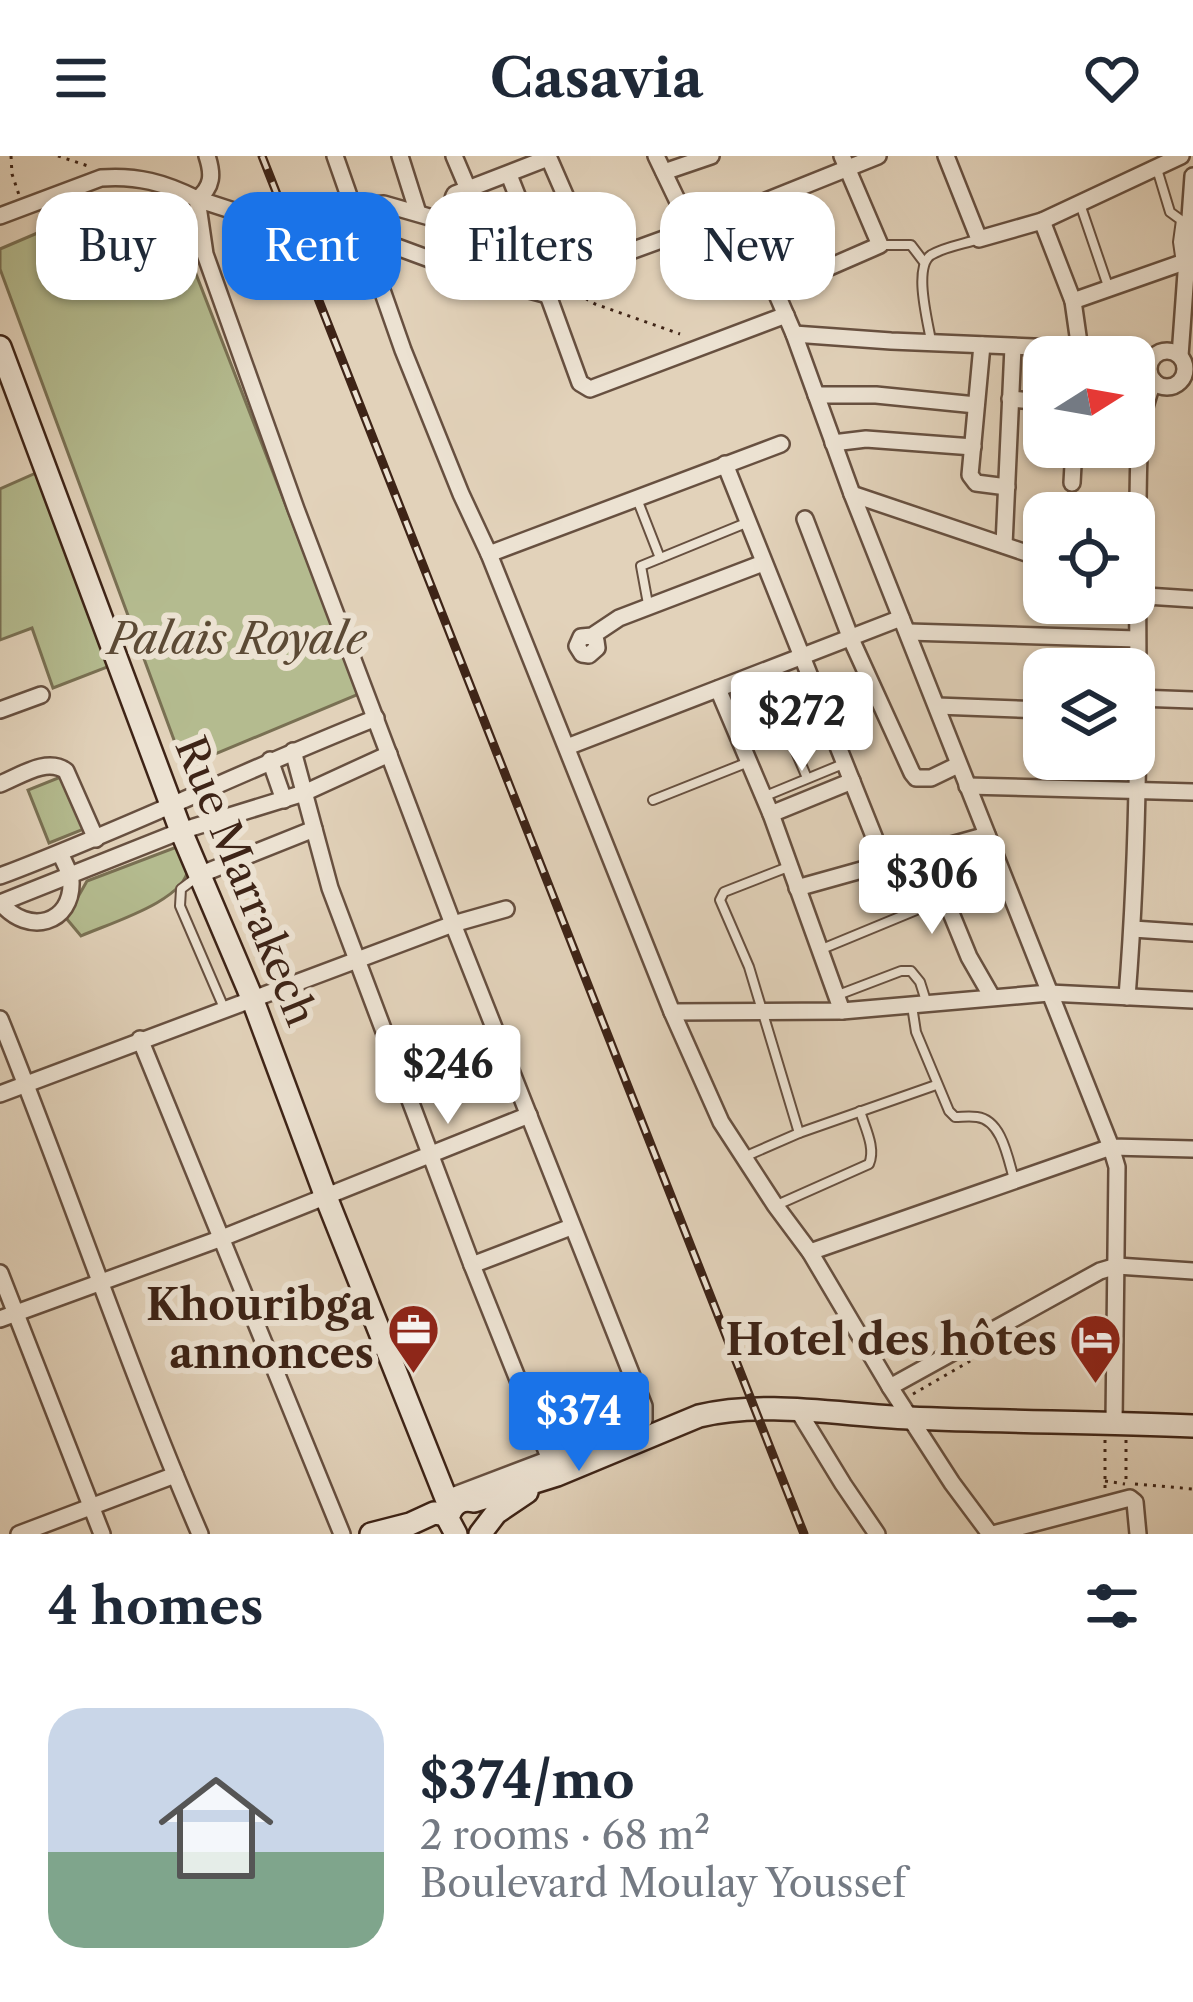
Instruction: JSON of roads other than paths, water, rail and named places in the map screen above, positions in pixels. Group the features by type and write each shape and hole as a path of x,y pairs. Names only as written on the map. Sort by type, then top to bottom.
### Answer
{"street":[{"path":"198,198 212,178 207,156"},
{"path":"334,156 348,192"},
{"path":"400,156 418,213"},
{"path":"454,156 468,189"},
{"path":"656,156 673,192"},
{"path":"664,172 711,156"},
{"path":"781,192 845,162 878,156"},
{"path":"946,156 979,238 1042,221 1149,165 1181,156"},
{"path":"461,192 548,157 563,192"},
{"path":"835,265 880,245 845,162"},
{"path":"509,175 516,192"},
{"path":"64,192 118,176 145,178 180,192"},
{"path":"1155,381 1168,386 1187,380 1180,356 1193,176"},
{"path":"401,198 413,194"},
{"path":"0,216 36,203"},
{"path":"198,206 205,254 296,509 645,1414 639,1426 455,1514 434,1513 371,1534"},
{"path":"401,208 425,215"},
{"path":"1042,221 1073,301 1078,336"},
{"path":"1073,301 1184,262"},
{"path":"386,300 672,1012 742,1157 896,1384 910,1418 952,1483 992,1534 1133,1499 1138,1534"},
{"path":"549,300 580,383 590,389 786,315"},
{"path":"780,300 958,765 1112,1147 1117,1167 1117,1267 1109,1422"},
{"path":"794,334 1023,348"},
{"path":"982,345 970,475 976,483 1006,487"},
{"name":"Rue Marrakech","path":"0,347 181,832 252,998 326,1197 455,1514 484,1508 483,1530"},
{"path":"1004,545 1013,347"},
{"path":"1155,355 1172,351 1180,356"},
{"path":"816,395 976,404"},
{"path":"1010,399 1023,400"},
{"path":"833,442 866,439 973,447"},
{"path":"489,554 781,444"},
{"path":"725,464 885,864"},
{"path":"1072,483 1073,468"},
{"path":"852,494 1023,552"},
{"path":"805,519 851,639 916,778 931,778 958,765"},
{"path":"592,636 648,606 763,563"},
{"path":"1155,597 1193,599"},
{"path":"1136,624 1137,648"},
{"path":"567,747 801,657 904,625 1137,639"},
{"path":"718,689 771,814 840,1003"},
{"path":"0,710 41,695"},
{"path":"1155,706 1193,700"},
{"path":"937,706 1023,709"},
{"path":"0,875 96,839 376,718"},
{"path":"293,751 330,888 551,1471"},
{"path":"60,854 70,876 63,910 45,921 15,918 1,903 70,876 181,832 304,793 389,754"},
{"path":"270,760 284,800"},
{"path":"0,784 49,764 59,765 96,839"},
{"path":"1127,997 1137,780"},
{"path":"771,814 852,781"},
{"path":"967,786 1193,792"},
{"path":"199,875 314,829"},
{"path":"797,888 987,835"},
{"path":"926,853 969,957 992,997"},
{"path":"0,1094 453,924 506,909"},
{"path":"1133,929 1193,933"},
{"path":"672,1012 764,1012 840,1003 919,1004 1049,993 1193,1000"},
{"path":"0,1019 200,1534"},
{"path":"140,1040 342,1534"},
{"path":"8,1316 222,1238 529,1115"},
{"path":"810,1252 1112,1147 1193,1149"},
{"path":"472,1264 571,1227"},
{"path":"896,1384 1100,1271 1117,1267 1193,1271"},
{"path":"0,1273 8,1316 102,1534"},
{"path":"483,1530 508,1503 551,1471 721,1411 1193,1426"},
{"path":"799,1412 878,1534"},
{"path":"19,1534 175,1475"}],"lane":[{"path":"1149,165 1170,212 1181,220 1178,242 1184,262"},
{"path":"1080,202 1109,289"},
{"path":"931,343 921,275 924,262 932,254 979,238"},
{"path":"880,245 911,245 924,262"},
{"path":"636,498 660,558"},
{"path":"648,606 640,566 748,522"},
{"path":"728,712 764,698 774,700 807,778"},
{"path":"653,800 748,762"},
{"path":"764,797 845,764"},
{"path":"789,866 720,895 764,1012 800,1133"},
{"path":"199,875 181,890 180,906 224,1008"},
{"path":"821,950 944,899"},
{"path":"840,1003 901,971 911,971 920,982 916,1032 937,1085 955,1117 979,1117 991,1124 1003,1142 1015,1182"},
{"path":"742,1157 937,1085"},
{"path":"775,1205 869,1164 871,1147 860,1112"}],"railway":[{"path":"262,156 804,1534"}],"place":[{"name":"Khouribga annonces","path":"413,1375"},
{"name":"Hotel des hôtes","path":"1096,1386"}],"park label":[{"name":"Palais Royale","path":"237,639"}]}
